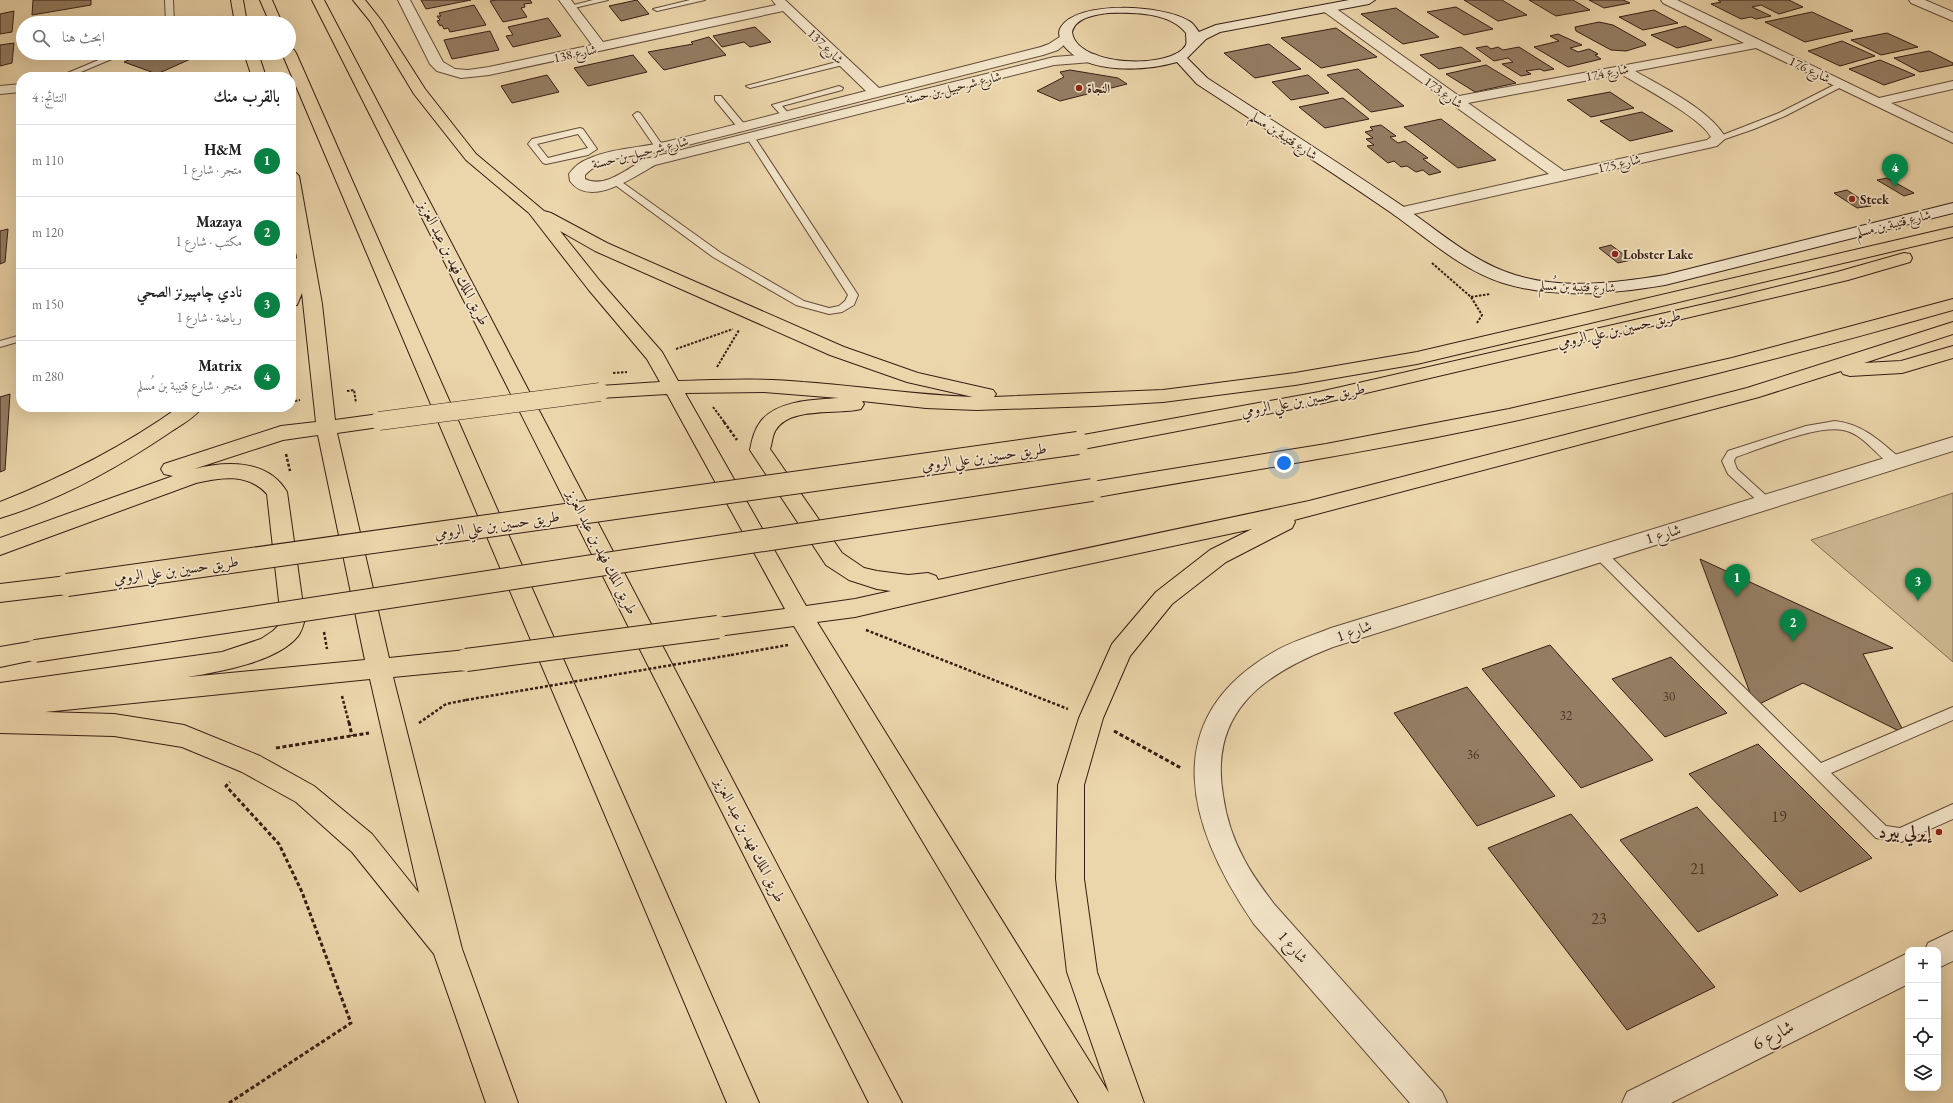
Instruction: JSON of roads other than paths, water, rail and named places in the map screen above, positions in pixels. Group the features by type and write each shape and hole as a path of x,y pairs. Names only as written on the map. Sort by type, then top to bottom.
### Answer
{"highway":[{"path":"237,0 240,16"},
{"path":"266,0 273,16"},
{"name":"طريق الملك فهد بن عبد العزيز","path":"318,0 886,1103"},
{"path":"359,0 375,20 419,91 471,157 535,210 601,247 837,351 914,378 1032,403"},
{"path":"253,60 257,72"},
{"path":"292,60 743,1103"},
{"path":"296,206 313,304 326,427 379,668 447,949 502,1103"},
{"path":"535,210 594,285 655,356 674,387 800,615 1097,1103"},
{"path":"0,534 76,507 217,453 281,433 600,392 674,387 780,387 907,400 976,404 1032,403 1163,396 1225,389 1295,379 1418,358 1953,232"},
{"path":"296,287 299,278 301,235"},
{"name":"طريق حسين بن علي الرومي","path":"0,593 1078,443 1319,398 1457,367 1835,278 1953,243"},
{"path":"0,657 1092,490 1358,446 1494,418 1781,352 1953,304"},
{"path":"0,708 83,697 466,660 856,608 1009,572 1309,509 1752,393 1953,328"},
{"path":"1821,371 1902,368 1953,352"},
{"path":"907,400 804,408 781,415 768,425 763,436 760,450 834,559 857,574 877,580 908,584 1009,572"},
{"path":"0,510 58,487 114,458 184,412"},
{"path":"0,547 191,477 226,471 252,473 266,480 277,492 293,619 290,629 281,638 269,646 222,662 0,693"},
{"path":"1128,1103 1082,972 1070,879 1071,785 1091,718 1120,651 1164,598 1218,556 1309,509"},
{"path":"0,722 114,725 184,736 251,764 305,794 362,843 447,949"}],"street":[{"name":"شارع 138","path":"404,0 437,64 445,71 453,73 484,72 600,47 781,3"},
{"path":"1212,17 1309,0"},
{"path":"1192,44 1193,39 1189,29 1170,17 1151,11 1085,6 1068,24 1065,30 1065,39 1073,49 1092,58 1114,64 1149,64 1179,57 1201,36 1216,29 1369,0"},
{"name":"شارع 176","path":"1667,0 1953,139"},
{"path":"1915,0 1953,17"},
{"name":"شارع 137","path":"781,3 875,92"},
{"path":"568,4 600,47"},
{"name":"شارع 173","path":"1327,8 1561,176"},
{"path":"1170,17 1196,18"},
{"name":"شارع شرحبيل بن حسنة","path":"1065,39 1053,47 1038,52 786,115 746,132 650,162 638,167 628,176 616,182 600,186 584,186 578,181 577,174 589,158 660,148 746,132 1054,61 1092,58"},
{"name":"شارع 174","path":"1456,101 1758,44"},
{"name":"شارع قتيبة بن مُسلم","path":"1179,57 1185,65 1202,81 1467,258 1496,274 1514,280 1546,287 1600,289 1627,287 1665,280 1953,208"},
{"name":"شارع قتيبة بن مُسلم","path":"1149,64 1202,81"},
{"path":"1622,69 1696,115 1714,129 1719,138"},
{"path":"1878,102 1953,85"},
{"path":"0,90 16,88"},
{"name":"شارع 175","path":"1400,212 1712,143 1719,138"},
{"name":"شارع 1","path":"1431,1103 1264,914 1241,882 1225,851 1214,813 1208,783 1207,762 1210,741 1218,719 1238,693 1258,675 1284,658 1346,633 1953,444"},
{"path":"1941,951 1953,945"},
{"name":"شارع 6","path":"1638,1103 1905,970"}],"lane":[{"path":"169,0 170,16"},
{"path":"568,4 604,0"},
{"path":"658,9 701,0"},
{"path":"74,72 104,60"},
{"path":"750,86 844,62"},
{"path":"1719,138 1738,133 1780,117 1842,84"},
{"path":"786,115 776,105 839,88"},
{"path":"616,182 716,255 800,303 829,311 842,309 850,303 853,295 746,132 718,98"},
{"path":"637,115 660,148"},
{"path":"580,131 593,149 589,158 546,161 532,144 536,141 580,131"},
{"path":"0,344 16,339"},
{"path":"1766,502 1732,471 1728,461 1732,454 1827,425 1844,425 1859,432 1897,462"},
{"path":"1600,554 1882,833 1901,835 1953,811"},
{"path":"1820,771 1953,713"}],"place":[{"name":"النجاة","path":"1079,88"},
{"name":"Matrix","path":"1895,187"},
{"name":"Steek","path":"1852,199"},
{"name":"Lobster Lake","path":"1615,254"},
{"name":"H&M","path":"1737,597"},
{"name":"نادي چامپيونز الصحي","path":"1918,601"},
{"name":"Mazaya","path":"1793,642"},
{"name":"إيرلي بيرد","path":"1939,832"}]}
